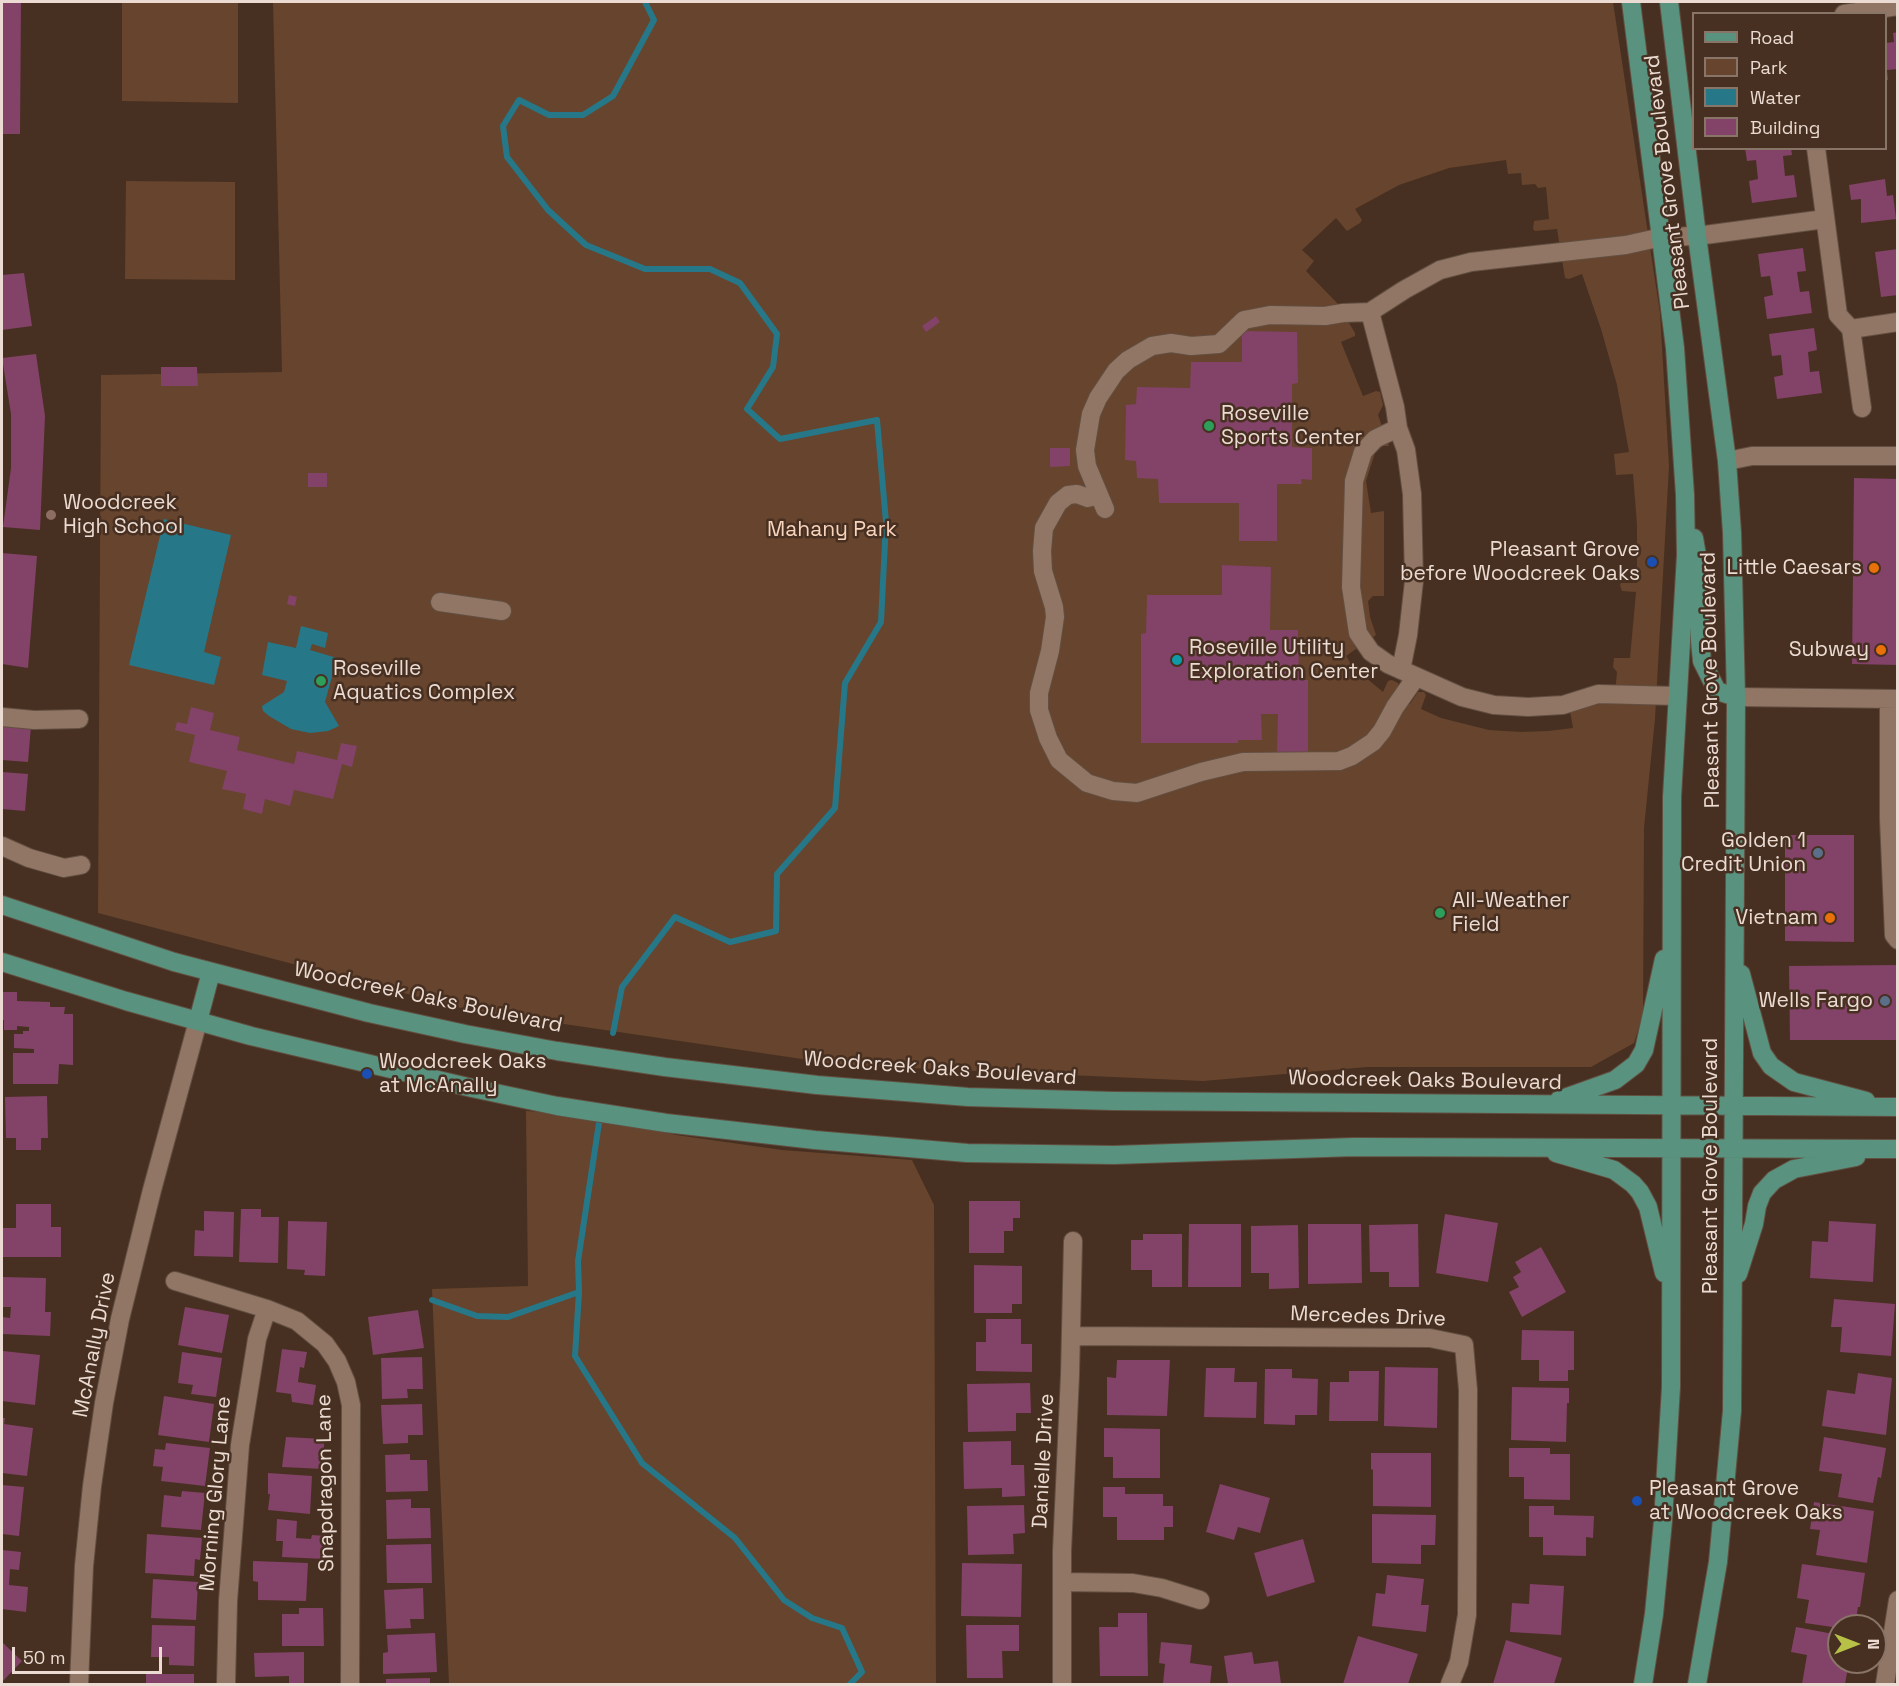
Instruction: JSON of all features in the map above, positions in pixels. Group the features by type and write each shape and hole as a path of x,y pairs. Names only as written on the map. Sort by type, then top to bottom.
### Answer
{"main road":[{"name":"Pleasant Grove Boulevard","path":"1631,2 1675,348 1685,495 1686,555 1672,797 1671,1387 1654,1614 1643,1684"},
{"name":"Pleasant Grove Boulevard","path":"1669,2 1727,460 1732,533 1736,697 1732,1411 1718,1562 1697,1684"},
{"path":"1685,495 1699,567 1702,661 1717,692 1736,697"},
{"name":"Woodcreek Oaks Boulevard","path":"2,905 174,962 369,1013 465,1034 665,1067 818,1085 968,1097 1113,1101 1894,1107"},
{"path":"1545,1104 1615,1080 1636,1064 1644,1050 1671,928"},
{"path":"1734,949 1761,1053 1771,1066 1794,1082 1894,1107"},
{"path":"2,962 198,1021 369,1065 557,1106 666,1123 815,1140 967,1153 1114,1155 1354,1148 1896,1149"},
{"path":"198,1021 211,972"},
{"path":"1543,1148 1614,1170 1624,1176 1640,1192 1651,1216 1671,1304"},
{"path":"1732,1290 1754,1224 1756,1206 1762,1193 1773,1180 1794,1169 1896,1149"}],"street":[{"path":"1858,12 1898,6"},
{"path":"1816,150 1838,315 1851,329 1862,408"},
{"path":"1370,312 1395,407 1398,428 1406,450 1412,494 1414,543 1414,581 1408,635 1409,674 1382,731 1373,742 1352,756 1339,761 1243,762 1192,774 1137,793 1113,791 1087,783 1059,760 1048,738 1039,710 1039,693 1050,651 1054,617 1054,606 1042,571 1044,528 1058,503 1068,495 1077,494 1101,502 1087,466 1085,450 1087,430 1098,398 1116,370 1128,360 1152,346 1219,344 1244,320 1270,315 1325,316 1370,312 1440,270 1471,262 1626,245 1662,237 1697,236 1826,219"},
{"path":"1851,329 1898,322"},
{"path":"1398,428 1375,439 1363,452 1354,481 1351,587 1358,633 1371,652 1388,664 1462,697 1494,705 1528,707 1563,705 1598,694 1677,696"},
{"path":"1727,460 1752,456 1898,456"},
{"path":"441,602 502,611"},
{"path":"1736,697 1893,699 1889,819 1894,935 1898,940"},
{"path":"2,717 34,720 79,719"},
{"path":"2,846 29,858 64,868 81,865"},
{"name":"McAnally Drive","path":"79,1684 84,1566 105,1403 120,1319 198,1021"},
{"name":"Danielle Drive","path":"1062,1684 1062,1582 1071,1336 1072,1240"},
{"name":"Snapdragon Lane","path":"175,1281 267,1309 297,1321 325,1344 337,1361 346,1382 351,1405 350,1684"},
{"name":"Morning Glory Lane","path":"226,1684 228,1601 240,1445 257,1339 267,1309"},
{"name":"Mercedes Drive","path":"1071,1336 1430,1338 1464,1345 1468,1390 1467,1615 1459,1662 1450,1684"},
{"path":"1062,1582 1133,1583 1162,1588 1200,1600"},
{"path":"1890,1679 1898,1600"},
{"path":"1648,1657 1653,1684"}],"green space":[{"path":"122,2 238,2 238,103 122,101"},
{"name":"Mahany Park","path":"273,2 1613,2 1660,313 1669,466 1655,719 1644,828 1643,1015 1634,1043 1591,1067 1367,1067 1203,1081 843,1065 469,1010 98,913 101,375 282,372","holes":["1506,160 1508,174 1521,173 1522,185 1535,184 1538,188 1546,187 1549,219 1534,221 1533,229 1535,231 1557,229 1565,278 1569,279 1582,274 1617,385 1629,452 1614,454 1616,475 1633,474 1637,525 1637,583 1621,583 1620,585 1622,591 1636,592 1630,658 1614,658 1613,667 1617,672 1614,704 1603,703 1570,711 1573,728 1548,731 1489,730 1441,718 1421,709 1426,695 1424,692 1418,692 1410,704 1395,697 1399,687 1398,683 1392,680 1388,681 1383,692 1353,667 1346,656 1376,635 1368,601 1373,596 1384,596 1384,511 1371,513 1366,481 1375,453 1383,446 1389,446 1378,415 1383,405 1380,392 1376,391 1363,396 1341,342 1355,336 1355,333 1338,304 1306,271 1314,261 1302,250 1336,218 1347,231 1360,223 1362,220 1355,209 1399,185 1449,168"]},
{"path":"126,181 235,182 235,280 125,279"},
{"path":"526,1111 562,1113 646,1127 676,1135 782,1150 912,1160 934,1205 936,1684 449,1684 432,1289 528,1286"}],"water":[{"path":"164,519 231,535 204,652 221,657 214,685 129,665"},
{"path":"301,626 328,633 325,648 312,644 310,650 337,658 325,702 339,726 328,731 310,733 291,729 263,711 262,706 284,692 287,681 262,675 268,642 296,648"}],"building":[{"path":"2,2 21,2 20,134 2,134"},
{"path":"1898,32 1898,69 1887,70 1887,43 1894,42 1893,33"},
{"path":"1745,150 1791,150 1792,155 1783,156 1785,176 1794,175 1797,197 1752,203 1749,181 1758,179 1756,160 1747,161"},
{"path":"1885,179 1887,196 1893,195 1896,219 1861,223 1861,199 1851,200 1849,185"},
{"path":"1803,248 1806,271 1797,272 1800,292 1809,291 1812,313 1767,319 1764,297 1773,295 1770,276 1761,277 1758,254"},
{"path":"1898,249 1898,295 1881,297 1875,252"},
{"path":"24,273 32,326 2,330 2,275"},
{"path":"936,316 940,322 926,332 922,326"},
{"path":"1814,328 1817,350 1808,352 1810,372 1819,371 1822,393 1777,399 1774,377 1783,375 1781,355 1772,356 1769,334"},
{"name":"Roseville Sports Center","path":"1242,331 1297,332 1298,383 1292,384 1292,447 1312,448 1312,480 1301,479 1302,484 1277,484 1277,541 1239,541 1239,503 1159,503 1158,479 1137,478 1136,461 1125,460 1126,405 1136,404 1137,387 1190,388 1191,362 1242,362"},
{"path":"36,354 45,416 40,530 3,527 11,468 11,414 2,358"},
{"path":"161,367 197,367 198,386 161,386"},
{"path":"1050,448 1070,448 1070,466 1050,467"},
{"path":"308,473 327,473 327,487 308,487"},
{"path":"1854,478 1898,479 1898,665 1852,664"},
{"path":"2,553 37,556 28,668 2,664"},
{"path":"1222,565 1271,567 1270,630 1298,630 1299,680 1308,680 1308,753 1277,753 1278,714 1261,714 1262,740 1238,740 1238,743 1141,743 1141,634 1146,633 1147,595 1222,595"},
{"path":"289,595 297,597 295,606 287,604"},
{"path":"191,707 214,713 210,730 240,737 237,750 294,764 297,751 337,760 341,743 357,746 352,767 342,764 333,799 294,790 290,806 265,799 262,814 243,809 246,794 222,789 227,771 189,762 195,735 175,730 177,722 187,724"},
{"path":"2,724 31,726 28,762 2,760"},
{"path":"2,772 28,774 25,811 2,809"},
{"path":"1785,835 1854,835 1854,942 1785,941"},
{"path":"1898,965 1898,1040 1790,1040 1789,966"},
{"path":"2,992 17,992 17,1001 50,1002 50,1007 65,1007 64,1014 73,1014 73,1065 59,1064 58,1084 13,1084 13,1053 34,1053 34,1049 14,1048 14,1034 23,1034 23,1031 29,1031 29,1027 17,1026 17,1030 4,1030"},
{"path":"47,1096 48,1138 41,1138 41,1150 16,1150 16,1138 6,1138 5,1097"},
{"path":"969,1201 1020,1201 1020,1218 1013,1218 1013,1231 1004,1231 1004,1253 969,1253"},
{"path":"16,1204 51,1204 51,1227 61,1227 61,1257 3,1257 3,1228 16,1228"},
{"path":"241,1209 261,1209 261,1217 279,1217 278,1263 239,1262"},
{"path":"204,1211 234,1212 233,1257 194,1256 195,1230 204,1231"},
{"path":"1445,1214 1498,1223 1488,1282 1436,1273"},
{"path":"288,1221 327,1222 325,1276 304,1275 305,1270 287,1269"},
{"path":"1829,1221 1876,1224 1873,1282 1810,1278 1812,1241 1828,1242"},
{"path":"1189,1224 1241,1224 1241,1287 1188,1287"},
{"path":"1308,1224 1361,1224 1362,1283 1308,1284"},
{"path":"1418,1224 1419,1287 1389,1287 1389,1272 1370,1272 1369,1225"},
{"path":"1298,1225 1299,1288 1269,1289 1269,1273 1251,1273 1251,1226"},
{"path":"1143,1234 1182,1234 1182,1287 1152,1287 1152,1270 1131,1270 1131,1240 1143,1240"},
{"path":"1541,1247 1566,1292 1522,1317 1509,1292 1519,1287 1513,1277 1521,1272 1515,1262"},
{"path":"974,1265 1022,1266 1022,1304 1012,1304 1012,1313 974,1313"},
{"path":"2,1277 46,1278 45,1312 51,1312 50,1336 2,1334 2,1317 10,1318 11,1307 2,1307"},
{"path":"1834,1299 1895,1304 1891,1356 1840,1352 1842,1327 1831,1327"},
{"path":"185,1307 229,1315 222,1353 178,1345"},
{"path":"418,1310 424,1348 373,1355 368,1317"},
{"path":"986,1319 1021,1319 1021,1344 1032,1344 1032,1372 976,1371 976,1342 986,1342"},
{"path":"1522,1330 1574,1331 1574,1370 1568,1370 1568,1381 1539,1381 1539,1360 1521,1360"},
{"path":"282,1349 307,1352 304,1368 300,1367 298,1382 316,1385 313,1405 292,1402 291,1394 276,1392"},
{"path":"3,1351 40,1355 35,1405 2,1401"},
{"path":"182,1352 222,1358 216,1397 191,1394 193,1385 178,1383"},
{"path":"422,1357 423,1389 407,1389 408,1398 382,1399 381,1358"},
{"path":"1117,1360 1170,1360 1167,1416 1107,1415 1107,1377 1116,1378"},
{"path":"1385,1367 1438,1368 1437,1428 1384,1426"},
{"path":"1206,1368 1235,1368 1234,1382 1257,1382 1256,1418 1204,1417"},
{"path":"1265,1369 1292,1369 1292,1378 1318,1379 1317,1415 1295,1415 1295,1425 1264,1424"},
{"path":"1349,1371 1379,1371 1378,1421 1329,1421 1330,1382 1349,1382"},
{"path":"1858,1373 1892,1378 1886,1435 1822,1426 1827,1390 1855,1394"},
{"path":"1030,1383 1031,1413 1016,1413 1016,1431 968,1432 967,1384"},
{"path":"1512,1387 1569,1388 1566,1442 1511,1440"},
{"path":"164,1396 214,1404 209,1442 158,1435"},
{"path":"422,1404 423,1435 408,1435 408,1443 383,1444 381,1405"},
{"path":"2,1418 5,1418 4,1424 33,1428 27,1476 2,1473"},
{"path":"1104,1428 1160,1429 1160,1478 1113,1478 1113,1457 1104,1457"},
{"path":"286,1437 324,1439 324,1469 282,1467"},
{"path":"1824,1437 1886,1448 1881,1478 1878,1477 1873,1503 1838,1497 1842,1474 1819,1471"},
{"path":"1011,1441 1011,1465 1024,1465 1025,1496 1002,1497 1002,1488 964,1489 963,1442"},
{"path":"166,1443 210,1448 205,1486 161,1481 163,1467 153,1466 155,1449 165,1450"},
{"path":"1509,1448 1550,1448 1550,1454 1570,1454 1570,1500 1524,1499 1524,1477 1509,1477"},
{"path":"1371,1453 1431,1453 1431,1507 1373,1506"},
{"path":"410,1454 410,1460 427,1460 428,1491 386,1492 385,1455"},
{"path":"268,1473 312,1476 310,1514 268,1510 270,1494 268,1494"},
{"path":"1220,1484 1270,1498 1260,1533 1238,1527 1234,1540 1206,1532"},
{"path":"2,1485 24,1487 19,1536 2,1534"},
{"path":"1103,1487 1125,1487 1125,1494 1163,1494 1163,1506 1173,1506 1173,1527 1164,1527 1164,1540 1117,1540 1117,1517 1103,1517"},
{"path":"182,1491 205,1493 201,1530 161,1527 164,1495 181,1497"},
{"path":"411,1499 411,1508 430,1508 431,1538 387,1539 386,1500"},
{"path":"1814,1502 1874,1511 1867,1563 1816,1555 1820,1530 1810,1529"},
{"path":"1024,1505 1025,1533 1013,1534 1014,1554 968,1555 967,1506"},
{"path":"1529,1506 1554,1506 1554,1515 1594,1516 1593,1538 1586,1537 1586,1556 1543,1555 1543,1537 1529,1537"},
{"path":"1372,1514 1436,1515 1435,1545 1421,1545 1421,1564 1372,1563"},
{"path":"277,1519 297,1521 296,1538 311,1539 312,1535 326,1536 325,1559 282,1557 283,1541 276,1541"},
{"path":"147,1534 202,1538 200,1560 195,1559 194,1576 145,1573"},
{"path":"1303,1539 1315,1582 1267,1597 1254,1553"},
{"path":"431,1544 432,1583 387,1583 386,1545"},
{"path":"2,1550 21,1552 19,1570 10,1569 9,1585 28,1587 26,1612 2,1609"},
{"path":"253,1561 308,1563 306,1601 258,1600 258,1582 253,1581"},
{"path":"962,1563 1022,1564 1021,1617 961,1616"},
{"path":"1802,1564 1865,1573 1857,1614 1827,1614 1827,1626 1805,1623 1809,1600 1797,1598"},
{"path":"1387,1575 1424,1579 1421,1605 1429,1605 1426,1632 1372,1626 1376,1593 1385,1594"},
{"path":"153,1579 198,1582 196,1620 151,1618"},
{"path":"1530,1584 1564,1586 1561,1635 1510,1632 1512,1603 1529,1604"},
{"path":"423,1588 424,1619 410,1619 411,1628 386,1629 384,1590"},
{"path":"299,1608 323,1608 324,1646 282,1646 282,1614 299,1614"},
{"path":"1118,1613 1147,1613 1148,1676 1100,1676 1099,1627 1118,1627"},
{"path":"152,1625 195,1626 194,1666 169,1665 169,1657 151,1657"},
{"path":"966,1625 1019,1625 1019,1651 1002,1651 1003,1678 967,1678"},
{"path":"1796,1627 1827,1633 1827,1674 1847,1674 1845,1684 1802,1684 1807,1655 1791,1652"},
{"path":"435,1633 437,1672 383,1674 383,1653 388,1652 387,1635"},
{"path":"1358,1636 1418,1654 1408,1684 1343,1684"},
{"path":"1506,1640 1562,1658 1554,1684 1493,1684"},
{"path":"2,1642 22,1661 2,1682"},
{"path":"1161,1642 1192,1645 1190,1663 1212,1666 1210,1684 1163,1684 1165,1664 1159,1663"},
{"path":"304,1652 304,1684 289,1684 289,1676 255,1677 254,1653"},
{"path":"1252,1652 1254,1664 1278,1661 1281,1684 1228,1684 1224,1656"},
{"path":"146,1674 194,1674 194,1684 146,1684"},
{"path":"430,1678 430,1684 386,1684 386,1679"}],"waterway":[{"path":"613,1033 622,987 675,917 730,942 776,931 777,874 835,808 845,683 881,622 886,522 877,420 780,439 747,409 773,367 777,334 740,283 710,269 645,269 586,245 548,210 507,157 503,126 519,100 549,115 583,115 613,96 654,20 645,2"},
{"path":"599,1123 578,1261 579,1292 575,1356 642,1463 735,1538 784,1600 812,1618 842,1628 862,1672 850,1684"},
{"path":"432,1300 477,1316 508,1317 579,1292"}],"place":[{"name":"Roseville Sports Center","path":"1209,426"},
{"name":"Woodcreek High School","path":"51,515"},
{"name":"Pleasant Grove before Woodcreek Oaks","path":"1652,562"},
{"name":"Little Caesars","path":"1874,568"},
{"name":"Subway","path":"1881,650"},
{"name":"Roseville Utility Exploration Center","path":"1177,660"},
{"name":"Roseville Aquatics Complex","path":"321,681"},
{"name":"Golden 1 Credit Union","path":"1818,853"},
{"name":"All-Weather Field","path":"1440,913"},
{"name":"Vietnam","path":"1830,918"},
{"name":"Wells Fargo","path":"1885,1001"},
{"name":"Woodcreek Oaks at McAnally","path":"367,1074"},
{"name":"Pleasant Grove at Woodcreek Oaks","path":"1637,1501"}]}
